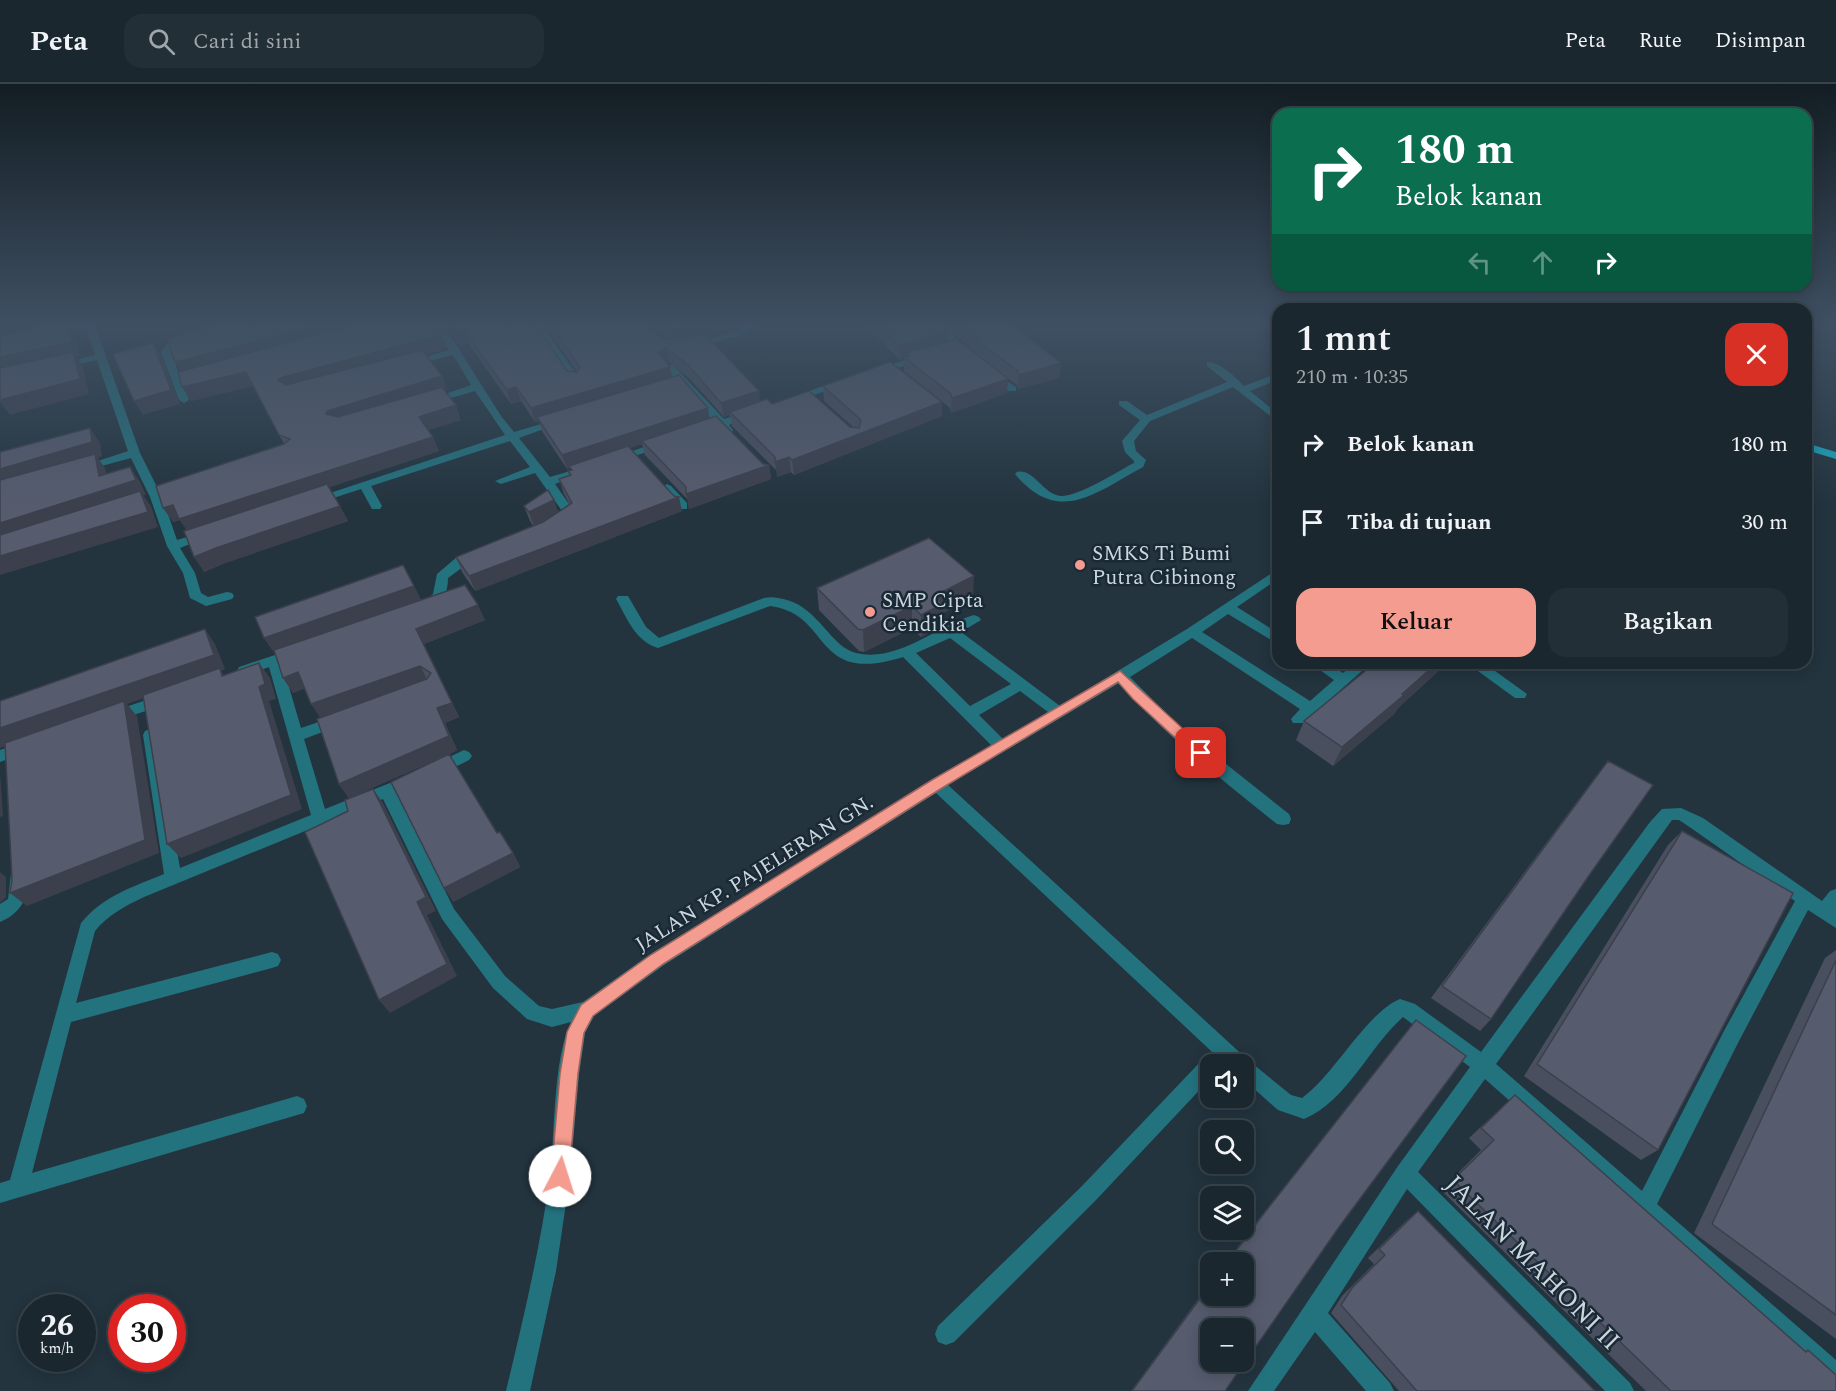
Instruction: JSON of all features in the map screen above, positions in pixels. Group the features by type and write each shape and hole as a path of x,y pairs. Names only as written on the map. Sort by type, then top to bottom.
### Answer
{"main road":[{"path":"1812,448 1836,456"}],"street":[{"path":"109,385 134,453 156,497 173,546 189,573 195,595 200,601 206,602 227,596"},
{"path":"179,385 184,400"},
{"path":"679,385 723,424 734,438"},
{"path":"689,435 770,407 811,397 837,385"},
{"path":"1007,385 1012,389"},
{"path":"1021,474 1055,499 1063,500 1139,465 1140,460 1131,452 1128,441 1146,419 1244,385"},
{"path":"1240,386 1272,414"},
{"path":"423,403 476,387 548,482 569,516 546,530"},
{"path":"1123,403 1146,419"},
{"path":"308,502 565,420"},
{"path":"548,482 638,457 667,442"},
{"path":"67,473 134,453"},
{"path":"501,481 537,468"},
{"path":"656,477 683,506"},
{"path":"364,484 376,506"},
{"path":"173,546 218,532"},
{"path":"409,614 438,599 442,592 442,577 458,562 492,546"},
{"name":"JALAN KP. PAJELERAN GN.","path":"587,1010 658,959 937,784 1192,632 1272,577"},
{"path":"623,599 641,630 648,638 658,643 770,601 787,602 801,610 841,653 874,658 907,652 974,620"},
{"path":"1228,608 1272,635"},
{"path":"951,631 1020,686 1059,713"},
{"path":"1192,632 1311,709"},
{"path":"231,675 308,649"},
{"path":"907,652 1002,747"},
{"path":"274,661 320,819"},
{"path":"1327,669 1344,680"},
{"path":"1298,719 1357,669"},
{"path":"1483,669 1520,694"},
{"path":"1120,675 1137,696 1194,747 1283,819"},
{"path":"969,714 1020,686"},
{"path":"100,721 177,694"},
{"path":"145,705 173,878"},
{"path":"296,736 352,716"},
{"path":"7,758 44,741"},
{"path":"9,1190 64,1015 87,928 95,916 108,906 388,792 464,756"},
{"path":"937,784 1055,898 1144,975 1210,1054"},
{"path":"388,792 448,914 499,982 534,1013 552,1018 587,1010"},
{"path":"1260,1391 1314,1314 1405,1173 1656,827 1668,814 1676,813 1688,817 1830,916 1836,896"},
{"path":"0,914 9,910 16,902 16,859"},
{"path":"1644,1208 1732,1035 1806,898"},
{"path":"64,1015 272,960"},
{"path":"1254,1077 1285,1103 1304,1109 1330,1088 1388,1017 1400,1008 1419,1017 1484,1066 1644,1208 1835,1370"},
{"path":"518,1391 545,1271 560,1176 569,1074 576,1032 587,1010"},
{"path":"946,1334 1089,1193 1200,1078"},
{"path":"9,1190 297,1106"},
{"name":"JALAN MAHONI II","path":"1405,1173 1622,1391"},
{"path":"1314,1314 1382,1391"}],"building":[{"path":"0,385 57,385 0,400"},
{"path":"127,385 169,385 171,390 134,401"},
{"path":"253,385 412,385 327,411 326,414 338,417 442,387 456,405 419,417 433,437 179,519 173,505 163,508 156,486 284,444 290,439 279,435"},
{"path":"503,385 609,385 531,408 516,387 507,390"},
{"path":"645,385 688,385 708,408 562,455 537,417"},
{"path":"705,385 753,385 759,391 721,403"},
{"path":"920,385 942,402 792,460 789,457 775,462 775,457 730,412 767,399 772,404 809,391 850,427 859,428 861,420 823,386"},
{"path":"940,385 990,385 952,398 951,394"},
{"path":"716,416 763,464 769,465 686,494 686,487 642,441"},
{"path":"90,428 92,442 0,469 0,452"},
{"path":"628,446 674,496 679,497 469,576 456,557 543,522 572,503 559,479 571,475 568,471 572,470 569,466"},
{"path":"95,454 99,476 130,467 136,480 0,523 0,480"},
{"path":"327,484 340,506 194,557 184,531"},
{"path":"548,490 554,500 529,512 524,506"},
{"path":"140,491 148,512 0,556 0,535"},
{"path":"929,538 974,576 934,596 943,604 921,615 912,606 863,630 858,629 817,588"},
{"path":"403,565 414,586 264,638 255,617"},
{"path":"465,585 478,605 416,629 452,703 437,708 449,736 339,784 317,719 427,679 431,673 420,666 311,704 298,672 283,678 274,650"},
{"path":"205,629 214,655 0,728 0,701"},
{"path":"259,663 265,684 259,687 291,795 167,844 143,695 220,668 222,676"},
{"path":"1368,669 1430,669 1402,694 1404,695 1342,747 1304,721"},
{"path":"124,701 145,840 10,893 12,880 5,743"},
{"path":"449,754 497,833 500,832 513,853 444,888 391,782"},
{"path":"1608,761 1653,785 1491,1019 1442,986"},
{"path":"373,789 426,897 417,902 447,964 379,1000 305,832 348,811 345,800"},
{"path":"1682,831 1793,893 1658,1150 1537,1064"},
{"path":"1836,960 1836,1315 1712,1224"},
{"path":"1416,1020 1466,1056 1339,1227 1254,1349 1254,1318 1200,1318 1200,1372 1238,1372 1225,1391 1132,1391 1200,1299 1200,1306 1254,1306 1254,1252 1235,1252 1244,1240 1254,1240 1254,1227"},
{"path":"1515,1095 1806,1352 1808,1350 1836,1375 1836,1391 1671,1391 1453,1180 1494,1140 1481,1128"},
{"path":"1418,1211 1595,1391 1417,1391 1341,1305 1352,1288 1385,1255 1379,1249"}],"place":[{"name":"SMKS Ti Bumi Putra Cibinong","path":"1080,565"},
{"name":"SMP Cipta Cendikia","path":"870,612"}],"route":[{"path":"560,1176 569,1074 576,1032 587,1010 624,981 937,784 1120,675 1137,696 1201,753"}]}
